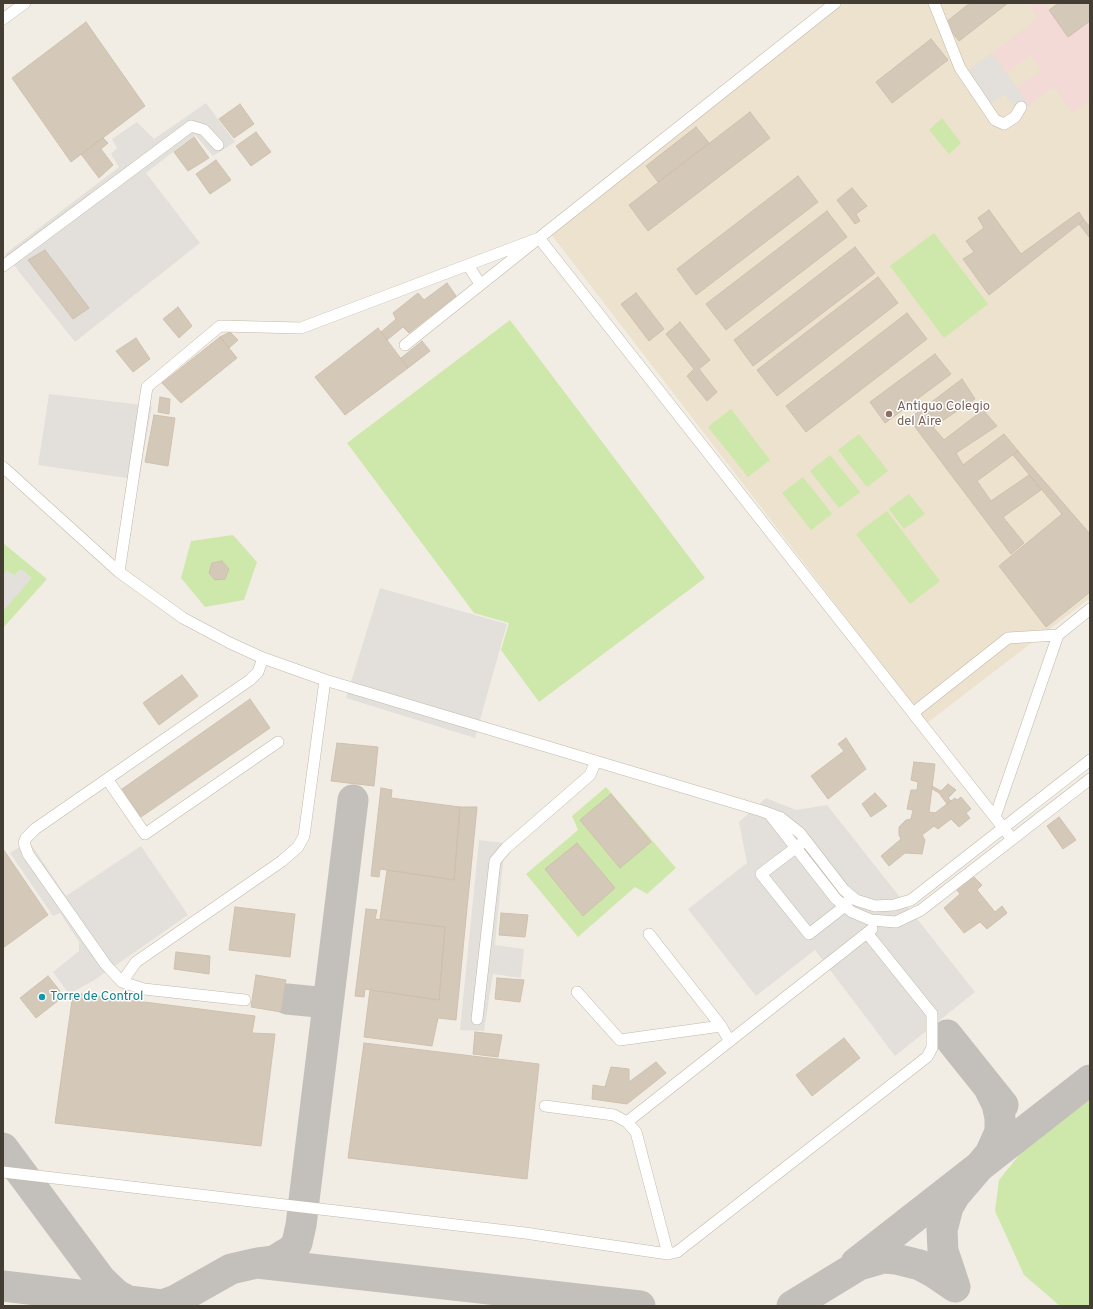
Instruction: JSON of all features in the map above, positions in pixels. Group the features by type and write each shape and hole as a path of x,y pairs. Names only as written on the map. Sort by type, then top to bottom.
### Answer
{"lane":[{"path":"3,19 25,3"},
{"path":"405,345 835,3"},
{"path":"934,3 960,68 995,120 1004,124 1015,117 1021,106"},
{"path":"3,266 191,126 204,130 218,145"},
{"path":"119,572 147,387 220,326 301,328 539,238"},
{"path":"539,238 1012,839"},
{"path":"468,265 480,284"},
{"path":"3,467 119,572 183,618 263,658 325,680 782,818 805,840 844,890 856,900 875,906 885,906 911,900 1090,760"},
{"path":"995,817 1058,635 1090,609"},
{"path":"913,713 1008,638 1058,635"},
{"path":"245,1000 144,989 122,982 112,974 28,854 24,843 29,833 250,680 258,672 263,658"},
{"path":"122,982 136,962 282,861 298,847 304,836 325,680"},
{"path":"107,779 145,834 278,742"},
{"path":"477,1019 495,861 506,848 590,775 596,761"},
{"path":"769,814 836,899 852,912 871,920 896,922 921,910 1090,779"},
{"path":"805,840 761,874 809,934 845,906 852,896"},
{"path":"627,1122 729,1040 867,933 882,920 885,906"},
{"path":"3,1172 525,1233 668,1254 677,1252 927,1057 932,1048 932,1014 867,933"},
{"path":"649,934 721,1026 729,1040"},
{"path":"577,992 620,1040 721,1026"},
{"path":"545,1106 614,1116 627,1122 636,1132 668,1254"}],"shaded area":[{"name":"Antiguo Colegio del Aire","path":"840,3 1090,3 1090,598 927,723 547,229"},
{"path":"1036,3 1044,3 1068,36 1090,21 1090,100 1073,113 1054,87 1029,105 1017,88 1042,70 1031,55 1006,73 992,53 990,54 1038,19 1030,8"},
{"path":"992,53 1029,105 1019,113 1005,94 991,104 968,70"},
{"path":"206,103 235,142 213,156 195,135 146,173 200,243 75,342 5,254 119,167 111,154 117,148 112,139 137,122 154,139"},
{"path":"49,394 152,406 139,480 38,465"},
{"path":"21,569 32,578 3,611 3,575 7,570 14,575"},
{"path":"380,588 507,624 475,738 346,698"},
{"path":"766,798 796,810 827,805 975,992 895,1056 815,950 756,996 688,909 747,863 739,822"},
{"path":"479,840 505,843 495,945 524,949 521,978 493,974 484,1031 460,1030"},
{"path":"29,841 66,896 141,846 188,915 93,981 69,994 53,972 79,951 79,942 60,913 53,916 10,853"}],"green space":[{"path":"942,118 961,143 949,154 929,130"},
{"path":"934,233 988,304 944,338 890,266"},
{"path":"510,320 705,578 539,702 501,650 509,623 474,613 347,443"},
{"path":"731,409 770,460 748,477 708,427"},
{"path":"859,434 888,471 867,487 838,450"},
{"path":"830,455 860,492 839,508 810,471"},
{"path":"803,477 832,514 811,530 782,493"},
{"path":"909,494 925,514 904,529 889,509"},
{"path":"887,511 940,581 910,604 856,534"},
{"path":"233,535 257,562 244,600 205,607 181,578 191,541"},
{"path":"3,543 47,579 3,628"},
{"path":"606,787 676,868 647,894 635,887 578,937 526,874 578,830 572,816"},
{"path":"1090,1097 1090,1306 1060,1306 1024,1275 995,1211 999,1180 1024,1149"}],"building":[{"path":"970,3 1008,3 959,41 945,23"},
{"path":"1059,3 1090,3 1090,21 1068,37 1049,10"},
{"path":"86,22 145,106 71,162 12,78"},
{"path":"931,39 948,60 892,103 876,82"},
{"path":"240,104 254,124 234,138 219,119"},
{"path":"750,112 770,138 648,231 629,205"},
{"path":"696,127 709,143 658,182 646,166"},
{"path":"256,132 271,152 251,166 236,146"},
{"path":"194,137 209,158 188,171 174,152"},
{"path":"103,138 108,143 101,149 113,165 99,178 81,154"},
{"path":"216,160 231,180 210,194 196,174"},
{"path":"798,176 818,202 696,295 677,269"},
{"path":"852,188 867,206 856,214 860,221 855,224 837,200"},
{"path":"989,210 1021,254 1079,212 1084,220 989,295 963,259 974,252 966,241 984,228 978,218"},
{"path":"827,211 847,237 726,330 706,304"},
{"path":"1084,220 1090,227 1090,238 1079,224"},
{"path":"855,247 875,273 753,366 734,340"},
{"path":"45,250 89,308 73,319 28,260"},
{"path":"878,277 898,303 777,396 757,370"},
{"path":"447,283 456,296 409,333 403,327 387,340 381,332 396,319 393,313 418,293 424,300"},
{"path":"636,293 664,329 649,341 621,304"},
{"path":"178,307 192,326 179,338 163,319"},
{"path":"907,313 927,339 806,432 786,406"},
{"path":"680,322 710,360 699,369 717,392 707,401 687,376 694,369 666,334"},
{"path":"378,328 408,368 345,415 315,377"},
{"path":"230,332 238,340 229,348 220,337"},
{"path":"220,337 237,358 181,403 162,383"},
{"path":"136,338 150,359 133,372 116,351"},
{"path":"422,341 430,351 408,368 401,358"},
{"path":"935,354 951,374 885,423 870,402"},
{"path":"962,379 975,399 933,427 944,440 983,410 997,426 956,453 963,465 1004,434 1018,451 977,481 991,501 1029,475 1041,490 1003,517 1024,543 1011,554 909,419"},
{"path":"160,397 170,399 169,414 158,412"},
{"path":"154,415 175,418 168,466 145,462"},
{"path":"1018,451 1090,534 1090,592 1046,627 999,566 1062,514 1013,455"},
{"path":"222,561 229,569 225,579 215,580 209,573 212,563"},
{"path":"182,675 198,696 159,725 143,703"},
{"path":"250,699 270,728 141,817 122,789"},
{"path":"846,738 866,769 828,799 811,776 844,751 838,744"},
{"path":"337,743 378,747 374,786 331,781"},
{"path":"914,762 935,764 929,812 935,813 955,798 957,800 961,797 971,809 966,813 970,818 959,827 951,819 938,829 934,826 922,835 925,840 922,854 905,853 889,866 881,856 901,839 899,835 899,827 906,820 911,819 913,810 907,809 911,790 917,790 918,782 911,780"},
{"path":"948,784 956,790 948,798 951,801 947,804 939,793 932,789 932,786 941,791"},
{"path":"381,788 392,790 391,798 460,807 454,880 380,869 379,877 371,876"},
{"path":"875,793 887,806 871,817 862,804"},
{"path":"611,794 651,842 620,868 580,820"},
{"path":"460,807 477,807 456,1020 438,1018 432,1046 364,1037 370,990 439,1000 445,927 380,919 387,870 454,880"},
{"path":"1059,817 1076,840 1063,849 1047,826"},
{"path":"577,843 615,888 583,916 545,869"},
{"path":"3,849 48,915 3,948"},
{"path":"973,876 982,885 977,890 995,912 1002,906 1007,913 987,929 980,922 964,933 944,908 960,894 956,889"},
{"path":"235,907 295,914 290,957 229,950"},
{"path":"366,909 377,910 375,919 445,927 439,1000 365,989 364,997 355,996"},
{"path":"501,913 528,915 525,937 499,935"},
{"path":"176,952 210,956 209,974 174,969"},
{"path":"256,975 286,980 281,1012 251,1007"},
{"name":"Torre de Control","path":"48,976 64,996 36,1018 20,998"},
{"path":"497,978 524,980 520,1002 495,999"},
{"path":"73,993 255,1016 252,1033 275,1034 261,1146 55,1123"},
{"path":"475,1032 502,1035 498,1057 473,1054"},
{"path":"844,1038 860,1058 812,1096 796,1075"},
{"path":"364,1043 539,1064 527,1179 348,1158"},
{"path":"656,1062 666,1073 627,1104 592,1099 593,1085 605,1087 611,1067 629,1069 629,1082"}],"taxiway":[{"path":"258,1263 274,1261 292,1250 297,1243 301,1225 353,800"},
{"path":"287,999 328,1003"},
{"path":"947,1035 1003,1105"},
{"path":"856,1263 1090,1080"},
{"path":"792,1306 859,1265 883,1258 896,1259 920,1265 955,1287 943,1251 942,1230 948,1207 955,1195 990,1154 1000,1132 1000,1118 997,1104 989,1088"},
{"path":"3,1148 101,1280 117,1295 132,1303"},
{"path":"3,1286 162,1305 176,1300 231,1269 257,1263 640,1306"}],"place":[{"name":"Antiguo Colegio del Aire","path":"889,414"},
{"name":"Torre de Control","path":"42,997"}]}
